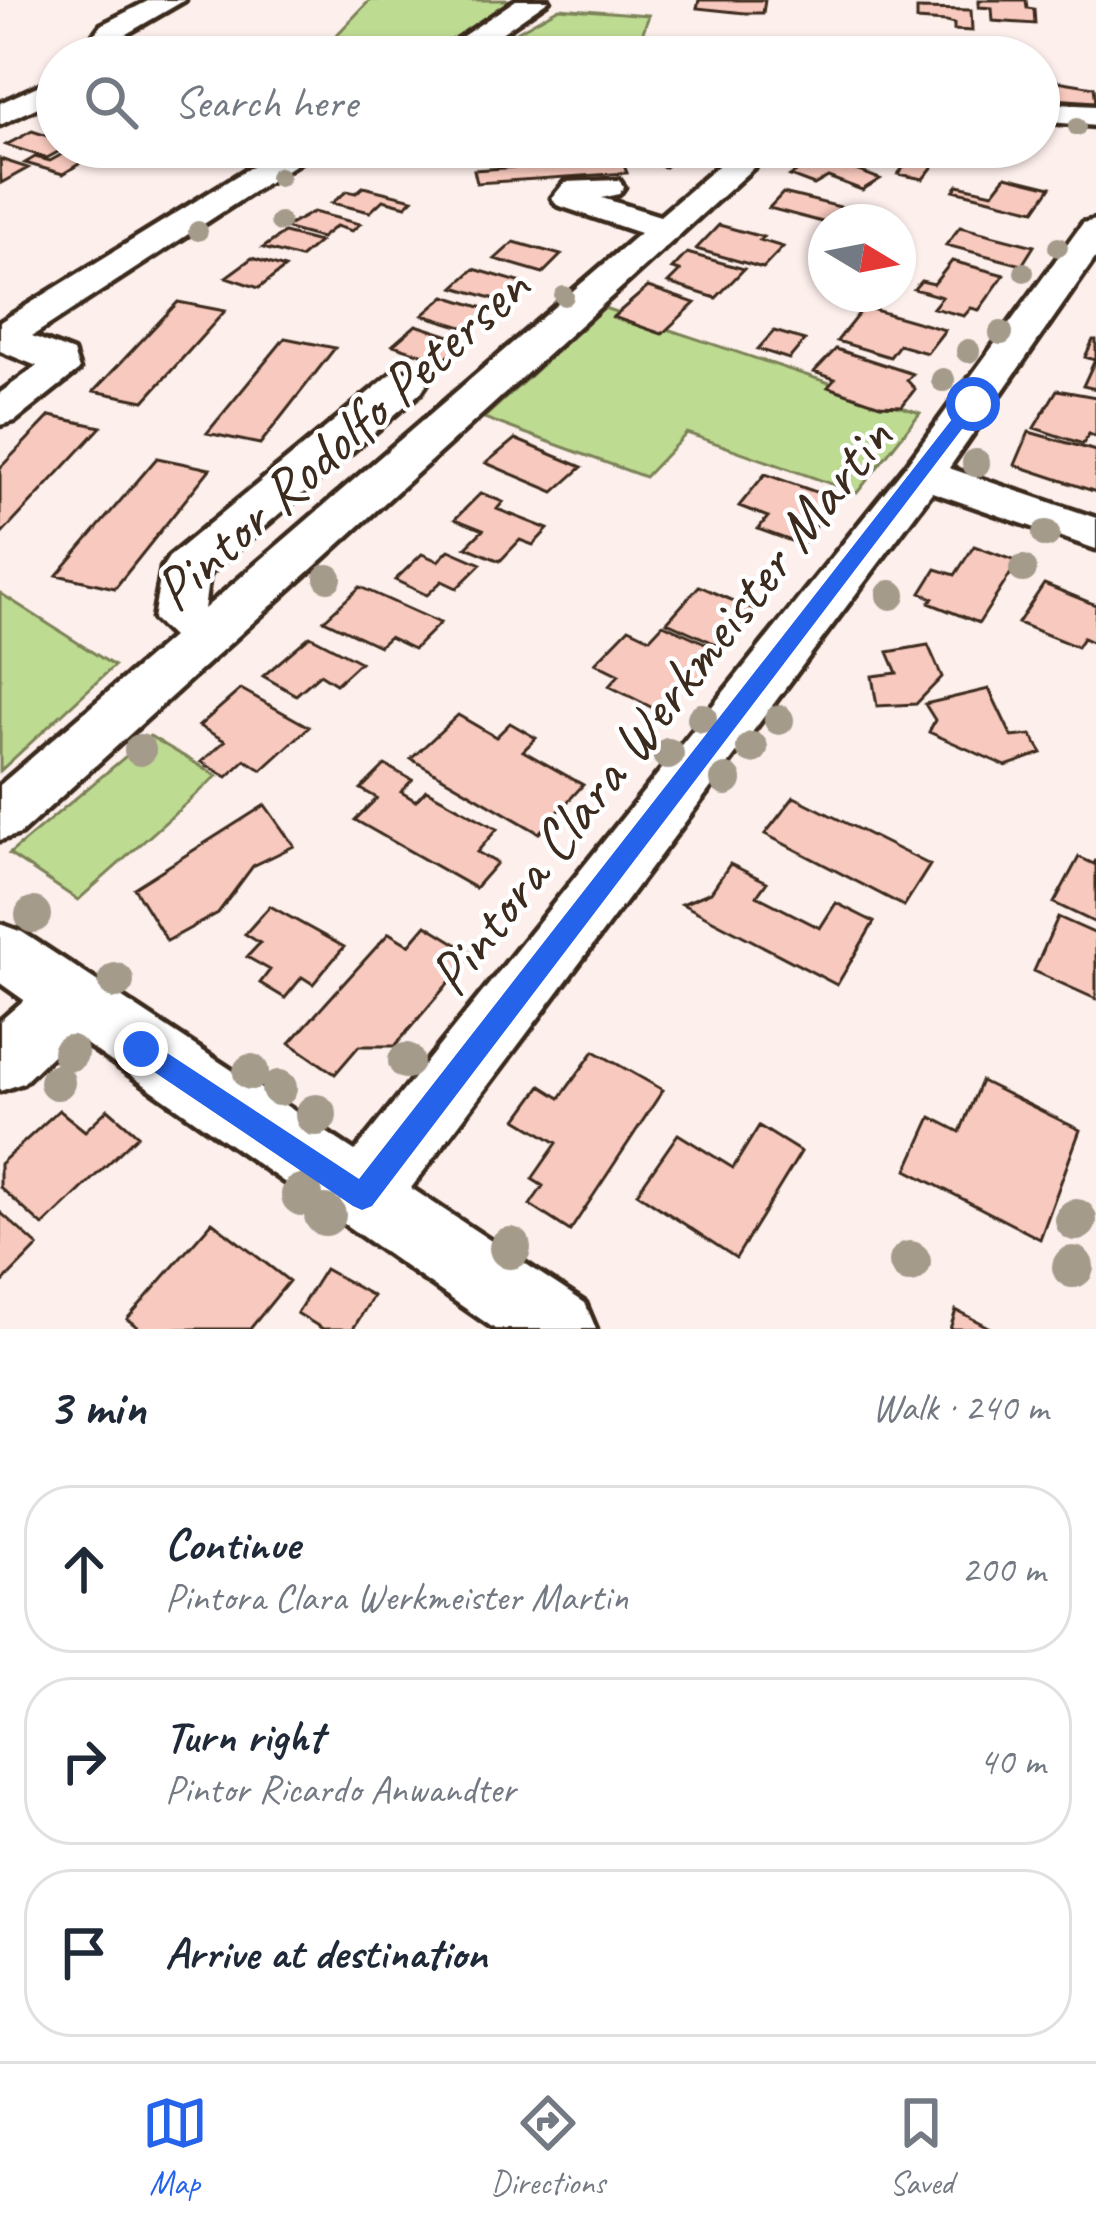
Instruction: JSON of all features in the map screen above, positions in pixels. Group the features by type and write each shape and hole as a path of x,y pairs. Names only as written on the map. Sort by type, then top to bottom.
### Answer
{"street":[{"path":"107,36 171,0"},
{"path":"479,36 535,0"},
{"path":"0,116 36,97"},
{"path":"1060,113 1096,116"},
{"path":"0,338 272,168"},
{"name":"Pintor Rodolfo Petersen","path":"0,818 736,168"},
{"path":"607,187 577,189 569,198 667,230"},
{"path":"0,305 72,264 118,245 160,239"},
{"name":"Pintora Clara Werkmeister Martin","path":"362,1197 1088,255"},
{"path":"0,338 59,361 59,370 0,412"},
{"path":"209,635 178,620 186,568 406,383"},
{"path":"923,473 1096,535"},
{"path":"0,950 67,1000 559,1329"},
{"path":"0,1062 67,1000"}],"green space":[{"path":"370,0 516,0 469,36 336,36"},
{"path":"559,8 649,15 642,36 509,36"},
{"path":"604,308 920,413 857,493 687,433 645,477 484,418"},
{"path":"0,593 114,666 0,771"},
{"path":"150,736 217,776 78,900 9,854"}],"building":[{"path":"699,0 765,0 763,13 745,13 697,8"},
{"path":"979,0 1026,0 1027,8 1034,9 1035,24 993,21 992,8 979,7"},
{"path":"917,9 971,10 972,31 954,30 954,24 946,22 917,20"},
{"path":"1060,81 1094,87 1096,102 1060,99"},
{"path":"32,131 36,132 36,155 6,145"},
{"path":"0,159 28,168 1,183"},
{"path":"42,168 73,168 63,174"},
{"path":"625,168 627,173 477,183 474,170"},
{"path":"803,168 851,168 880,179 862,190 828,177 814,185 790,176"},
{"path":"903,168 932,168 923,179 898,174"},
{"path":"1006,176 1051,187 1035,210 954,190 958,185 993,193"},
{"path":"363,187 413,199 406,206 383,200 370,212 332,203 347,191 356,193"},
{"path":"783,193 828,204 808,204 808,218 769,208"},
{"path":"313,212 360,224 352,231 336,226 321,238 284,228"},
{"path":"719,225 783,247 763,268 696,249"},
{"path":"960,227 1034,246 1022,265 946,245"},
{"path":"284,233 319,242 300,258 263,248"},
{"path":"514,242 561,255 543,273 495,259"},
{"path":"687,253 744,269 716,298 668,283 680,271 672,269"},
{"path":"252,258 285,268 259,288 226,277"},
{"path":"952,261 1004,275 979,310 971,308 964,316 933,308 942,297 916,290 921,281 934,284"},
{"path":"474,269 522,283 502,301 454,287"},
{"path":"648,287 695,303 662,334 613,317"},
{"path":"445,296 493,311 472,330 423,315"},
{"path":"178,302 225,311 144,401 94,391"},
{"path":"860,312 882,312 945,330 927,353 899,345 890,357 837,341"},
{"path":"416,325 465,341 443,361 393,345"},
{"path":"774,331 805,340 789,359 758,349"},
{"path":"285,338 335,348 260,444 207,433"},
{"path":"1096,340 1096,389 1083,386 1095,360 1085,357"},
{"path":"836,349 913,374 907,380 915,389 902,406 880,405 828,387 835,379 814,372"},
{"path":"1057,390 1096,397 1096,437 1089,434 1083,444 1034,428"},
{"path":"50,416 101,427 0,536 0,468"},
{"path":"1029,432 1096,451 1096,492 1015,465"},
{"path":"515,439 582,467 554,492 486,463"},
{"path":"157,458 210,469 115,588 57,575"},
{"path":"765,474 836,499 802,545 758,529 768,517 739,506"},
{"path":"481,493 503,502 497,509 548,529 533,545 520,540 500,561 466,547 483,530 455,519"},
{"path":"974,546 1018,562 979,623 929,603 933,598 921,593 936,569 955,575"},
{"path":"449,550 481,564 457,588 442,581 427,595 395,580 422,554 438,561"},
{"path":"1044,584 1096,605 1094,643 1083,638 1077,647 1018,623"},
{"path":"699,586 754,610 723,647 667,622"},
{"path":"360,587 440,623 414,649 389,637 379,646 324,620"},
{"path":"663,624 714,647 710,652 720,657 691,690 679,685 657,710 609,686 619,675 595,663 629,628 650,638"},
{"path":"310,636 360,662 336,684 320,674 296,695 263,676"},
{"path":"928,645 942,677 916,704 877,706 872,676 897,673 888,652"},
{"path":"241,689 309,727 262,770 245,760 227,777 201,762 225,741 199,726"},
{"path":"989,689 1012,737 1031,735 1042,753 1006,766 929,732 935,720 925,704"},
{"path":"458,715 496,737 510,723 536,738 523,751 583,785 539,833 411,759"},
{"path":"385,765 412,780 401,792 416,801 426,790 497,829 477,852 497,863 475,888 355,820 377,798 361,789"},
{"path":"794,797 930,865 904,906 765,834"},
{"path":"265,805 294,846 253,866 218,913 167,941 134,888"},
{"path":"1079,857 1094,864 1096,860 1096,923 1054,903"},
{"path":"730,864 767,882 757,896 820,928 836,903 874,922 837,985 682,904 711,892"},
{"path":"270,906 344,947 313,984 302,977 285,998 260,983 270,970 247,957 260,943 245,934"},
{"path":"1058,917 1096,934 1096,999 1034,971"},
{"path":"426,925 473,954 395,1046 359,1046 335,1074 290,1043 389,933 409,945"},
{"path":"594,1051 663,1090 570,1231 530,1205 543,1186 532,1179 557,1143 517,1119 541,1086 560,1098"},
{"path":"981,1081 1080,1130 1040,1239 907,1170 931,1117 960,1132"},
{"path":"108,1109 138,1135 43,1226 0,1187 0,1164 59,1110 85,1131"},
{"path":"759,1126 801,1152 736,1258 637,1193 678,1134 733,1168"},
{"path":"0,1212 38,1246 0,1285"},
{"path":"212,1222 289,1281 250,1329 140,1329 127,1319"},
{"path":"325,1269 373,1296 353,1329 323,1329 297,1313"},
{"path":"956,1310 992,1329 950,1329"}],"route":[{"path":"141,1049 362,1197 973,404"}]}
